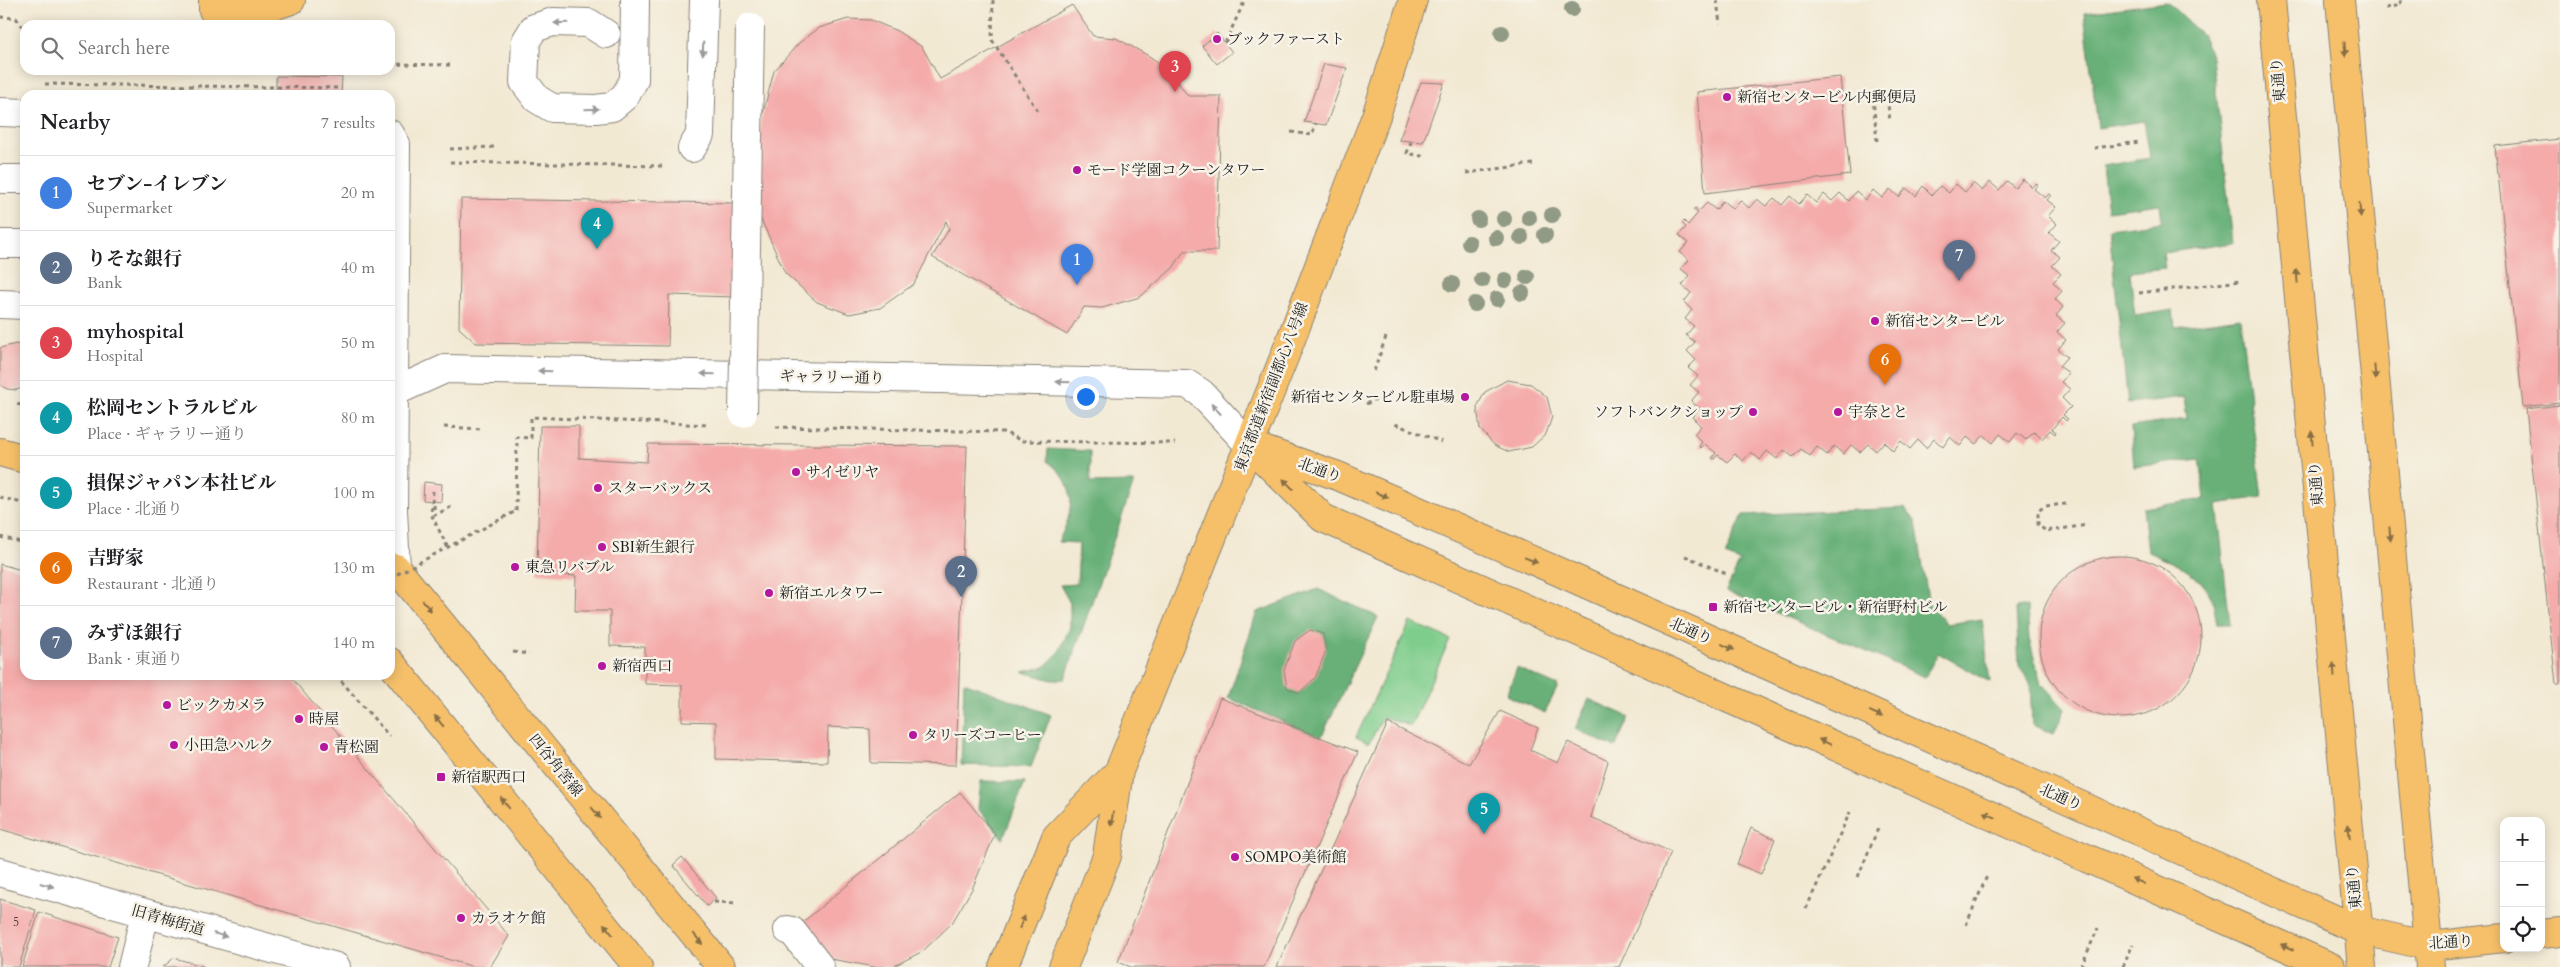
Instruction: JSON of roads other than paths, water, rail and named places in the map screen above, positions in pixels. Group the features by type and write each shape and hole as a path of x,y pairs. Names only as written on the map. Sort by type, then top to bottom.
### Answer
{"main road":[{"path":"213,0 212,10 227,11 248,10 291,0"},
{"name":"東京都道新宿副都心八号線","path":"1063,967 1107,856 1119,771 1249,445 1376,116 1413,0"},
{"name":"東通り","path":"2271,0 2362,967"},
{"path":"2340,0 2429,956"},
{"name":"北通り","path":"1249,445 1338,476 1558,571 2359,930 2429,956 2500,939"},
{"name":"北通り","path":"1249,445 1323,518 2331,967"},
{"path":"0,452 20,458"},
{"name":"四谷角筈線","path":"395,575 721,967"},
{"path":"395,668 638,967"},
{"name":"東京都道新宿副都心八号線","path":"1003,967 1056,837 1119,771"},
{"path":"2545,934 2560,932"}],"street":[{"path":"606,34 589,23 554,22 534,28 526,41 524,82 537,99 552,108 596,110 612,107 626,96 634,80 635,0"},
{"path":"692,148 700,135 704,0"},
{"path":"743,413 750,27"},
{"path":"0,112 20,113"},
{"path":"395,142 395,164"},
{"path":"0,179 20,179"},
{"path":"0,244 20,244"},
{"path":"0,304 20,305"},
{"name":"ギャラリー通り","path":"395,392 445,369 1186,384 1201,393 1249,445"},
{"name":"旧青梅街道","path":"0,872 336,967"},
{"path":"132,967 145,914"},
{"path":"788,930 792,931 820,967"}],"place":[{"name":"ブックファースト","path":"1217,39"},
{"name":"myhospital","path":"1175,92"},
{"name":"新宿センタービル内郵便局","path":"1727,97"},
{"name":"モード学園コクーンタワー","path":"1077,170"},
{"name":"松岡セントラルビル","path":"597,249"},
{"name":"みずほ銀行","path":"1959,281"},
{"name":"セブン-イレブン","path":"1077,285"},
{"name":"新宿センタービル","path":"1875,321"},
{"name":"吉野家","path":"1885,385"},
{"name":"新宿センタービル駐車場","path":"1465,397"},
{"name":"ソフトバンクショップ","path":"1753,412"},
{"name":"宇奈とと","path":"1838,412"},
{"name":"サイゼリヤ","path":"796,472"},
{"name":"スターバックス","path":"598,488"},
{"name":"SBI新生銀行","path":"602,547"},
{"name":"東急リバブル","path":"515,567"},
{"name":"新宿エルタワー","path":"769,593"},
{"name":"りそな銀行","path":"961,597"},
{"name":"新宿センタービル・新宿野村ビル","path":"1713,607"},
{"name":"新宿西口","path":"602,666"},
{"name":"ビックカメラ","path":"167,705"},
{"name":"時屋","path":"299,719"},
{"name":"タリーズコーヒー","path":"913,735"},
{"name":"小田急ハルク","path":"174,745"},
{"name":"青松園","path":"324,747"},
{"name":"新宿駅西口","path":"441,777"},
{"name":"損保ジャパン本社ビル","path":"1484,834"},
{"name":"SOMPO美術館","path":"1235,857"},
{"name":"カラオケ館","path":"461,918"}]}
